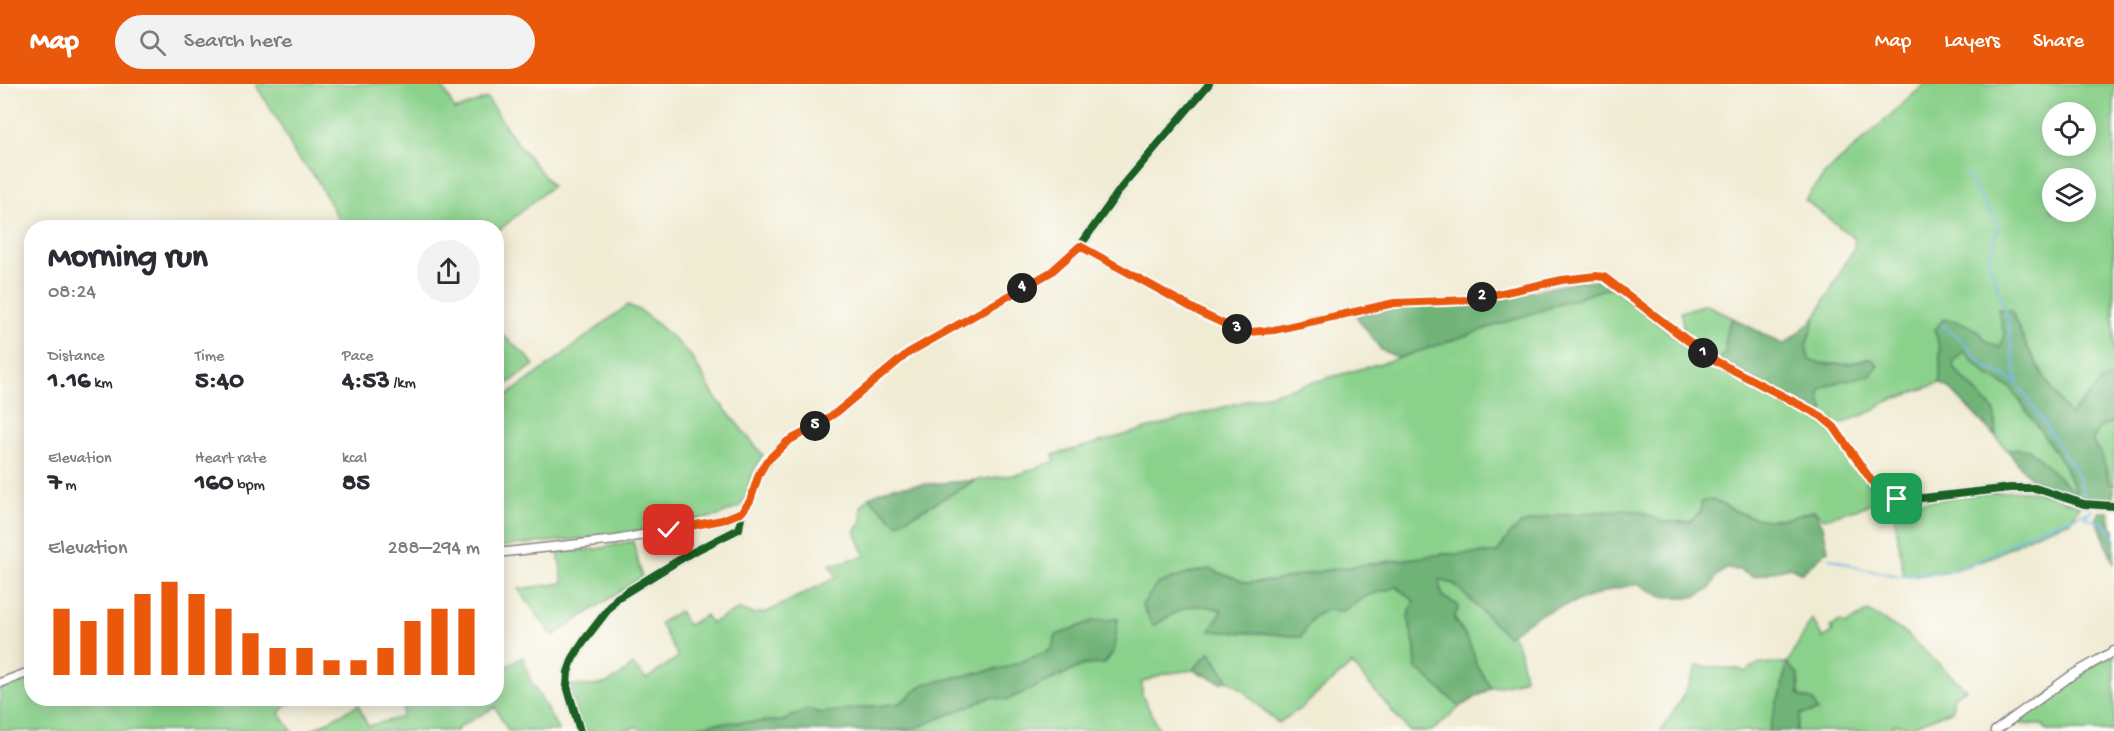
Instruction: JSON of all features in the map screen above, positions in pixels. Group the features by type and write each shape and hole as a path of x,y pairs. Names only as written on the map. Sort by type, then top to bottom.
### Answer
{"street":[{"path":"580,731 567,686 568,672 573,658 586,638 617,598 689,554 739,529 742,512 750,501 759,474 766,462 788,441 837,412 908,353 1051,272 1080,246 1121,188 1209,84"},
{"path":"1080,246 1205,315 1235,329 1250,332 1274,330 1394,303 1469,300 1562,280 1604,277 1712,359 1821,416 1834,427 1878,490 1887,498 1914,499 2010,488 2035,488 2084,504 2114,506"},
{"path":"504,552 616,540 722,520 742,512"},
{"path":"1995,731 2072,675 2114,651"},
{"path":"0,683 24,673"}],"green space":[{"path":"255,84 441,84 455,110 487,98 512,136 552,186 504,226 504,220 339,220 316,178 296,156 279,122"},
{"path":"1925,84 2114,84 2114,377 2103,380 2070,416 2030,352 2012,311 1998,309 2004,333 2001,348 1990,345 1975,329 1935,330 1940,350 1940,383 1881,404 1875,410 1838,425 1822,413 1824,410 1820,401 1820,389 1837,382 1871,375 1871,358 1840,364 1825,364 1809,360 1806,346 1815,318 1854,247 1855,239 1805,200 1825,174"},
{"path":"1602,280 1611,287 1399,358 1381,350 1356,316 1412,306 1468,306 1580,281"},
{"path":"1611,287 1711,366 1770,398 1817,419 1830,430 1880,501 1824,519 1814,510 1786,519 1774,520 1750,517 1712,499 1690,522 1663,522 1639,511 1511,533 1497,553 1444,554 1247,583 1209,569 1157,584 1153,626 1182,609 1200,604 1222,610 1210,631 1301,637 1313,617 1326,610 1343,611 1367,596 1396,587 1414,601 1408,617 1415,647 1416,668 1460,707 1432,731 1409,731 1352,664 1300,709 1278,723 1228,680 1210,652 1193,670 1163,674 1142,682 1142,695 1160,731 879,731 916,728 991,697 1007,700 1084,665 1104,663 1114,651 1118,619 1093,621 1056,635 1051,650 1007,667 924,684 900,703 821,713 806,709 783,721 715,723 679,731 647,731 635,727 625,731 582,731 569,685 604,684 633,665 646,679 678,657 660,623 679,611 688,625 706,615 711,623 740,609 753,614 767,612 837,577 829,565 865,556 855,531 862,522 861,507 869,497 898,523 977,480 1020,474 1055,461 1053,455 1399,358"},
{"path":"1705,304 1733,318 1726,334 1726,352 1717,360 1684,335 1681,312"},
{"path":"628,305 641,311 691,356 715,397 763,455 751,476 747,496 739,507 718,516 610,536 504,546 504,397"},
{"path":"1998,309 2012,311 2030,352 2070,416 2103,380 2114,377 2114,421 2101,427 2092,441 2102,456 2110,483 2114,484 2114,502 2078,497 2031,479 2007,450 2029,449 2077,495 2064,465 2011,388 1988,376 1964,351 1954,361 1953,367 1995,412 1996,437 1949,388 1940,383 1940,350 1935,330 1943,319 1967,325 2001,348 2004,333"},
{"path":"1733,318 1784,345 1815,318 1806,346 1809,360 1825,364 1840,364 1871,358 1878,366 1871,375 1837,382 1820,389 1820,401 1824,410 1822,413 1717,360 1726,352 1726,334"},
{"path":"504,336 527,356 534,365 504,386"},
{"path":"1964,351 1988,376 2011,388 2064,465 2078,497 2029,449 2007,450 1996,437 1995,412 1953,367 1954,361"},
{"path":"2114,421 2114,484 2110,483 2109,474 2092,441 2101,427"},
{"path":"977,480 897,524 869,497 892,487"},
{"path":"2023,491 2048,494 2080,506 2071,521 2035,534 1988,559 1945,573 1904,576 1893,506 1983,493"},
{"path":"1712,499 1750,517 1762,519 1786,519 1814,510 1823,526 1828,550 1802,573 1790,567 1753,577 1740,570 1726,569 1716,577 1710,589 1694,597 1662,597 1639,584 1613,589 1540,614 1507,636 1454,584 1439,580 1442,596 1459,606 1454,620 1467,638 1476,664 1491,688 1460,707 1416,668 1415,647 1408,617 1414,601 1397,587 1367,596 1343,611 1326,610 1313,617 1301,637 1210,631 1222,610 1202,606 1193,606 1178,611 1153,626 1142,605 1157,584 1209,569 1247,583 1444,554 1497,553 1511,533 1521,524 1550,516 1620,510 1639,511 1663,522 1690,522 1701,512 1701,502"},
{"path":"2099,512 2108,512 2114,528 2114,564 2096,517"},
{"path":"633,541 642,577 553,636 518,589 563,583 558,552 597,549"},
{"path":"1439,580 1454,584 1507,636 1512,633 1520,652 1525,678 1491,688 1477,668 1469,641 1446,604"},
{"path":"1868,611 1904,632 1966,689 1953,697 1953,710 1910,727 1894,724 1890,731 1796,731 1800,714 1817,711 1813,701 1799,695 1798,675 1784,675 1780,697 1769,731 1660,731 1681,700 1697,666 1739,669 1745,672 1760,664 1787,663 1812,619 1823,638 1833,632 1831,627 1840,621 1845,625"},
{"path":"1118,619 1114,651 1104,664 1084,665 1006,700 991,697 916,728 879,731 679,731 715,723 783,721 806,709 821,713 900,703 924,684 1007,667 1051,650 1056,635 1093,621"},
{"path":"1210,652 1228,680 1221,683 1193,670"},
{"path":"2114,654 2114,731 2047,731 2043,725 2020,724 2028,713 2050,693"},
{"path":"523,657 529,677 559,731 508,731 495,707 457,728 458,731 310,731 356,706 358,706 368,726 402,717 404,706 504,706 504,668"},
{"path":"1787,663 1798,675 1799,695 1813,701 1818,711 1801,714 1796,731 1769,731 1776,702 1780,697"},
{"path":"24,679 24,706 286,706 279,713 292,731 0,731 0,688"}],"waterway":[{"path":"1967,174 1999,228 1988,258 2007,315 2017,383 2074,468 2087,502"},
{"path":"1942,325 1960,339 1985,366 2018,383"},
{"path":"2089,507 2091,511 2084,517 2104,523 2114,538"},
{"path":"1830,558 1862,569 1899,576 1949,571 1977,562 2045,527 2088,512"}],"cycle path":[{"path":"580,731 567,686 568,672 573,658 586,638 617,598 689,554 739,529 742,512 750,501 759,474 778,449 837,412 908,353 1051,272 1080,246 1121,188 1209,84"},
{"path":"1080,246 1205,315 1235,329 1249,332 1273,330 1394,303 1469,300 1562,280 1604,277 1711,359 1821,416 1834,427 1878,490 1887,498 1914,499 2010,488 2035,488 2084,504 2114,506"}],"route":[{"path":"669,530 722,520 742,512 750,501 759,474 766,462 788,441 837,412 908,353 1051,272 1080,246 1205,315 1235,329 1250,332 1274,330 1394,303 1469,300 1562,280 1604,277 1655,318 1712,359 1821,416 1834,427 1878,490 1887,498 1897,499"}]}
